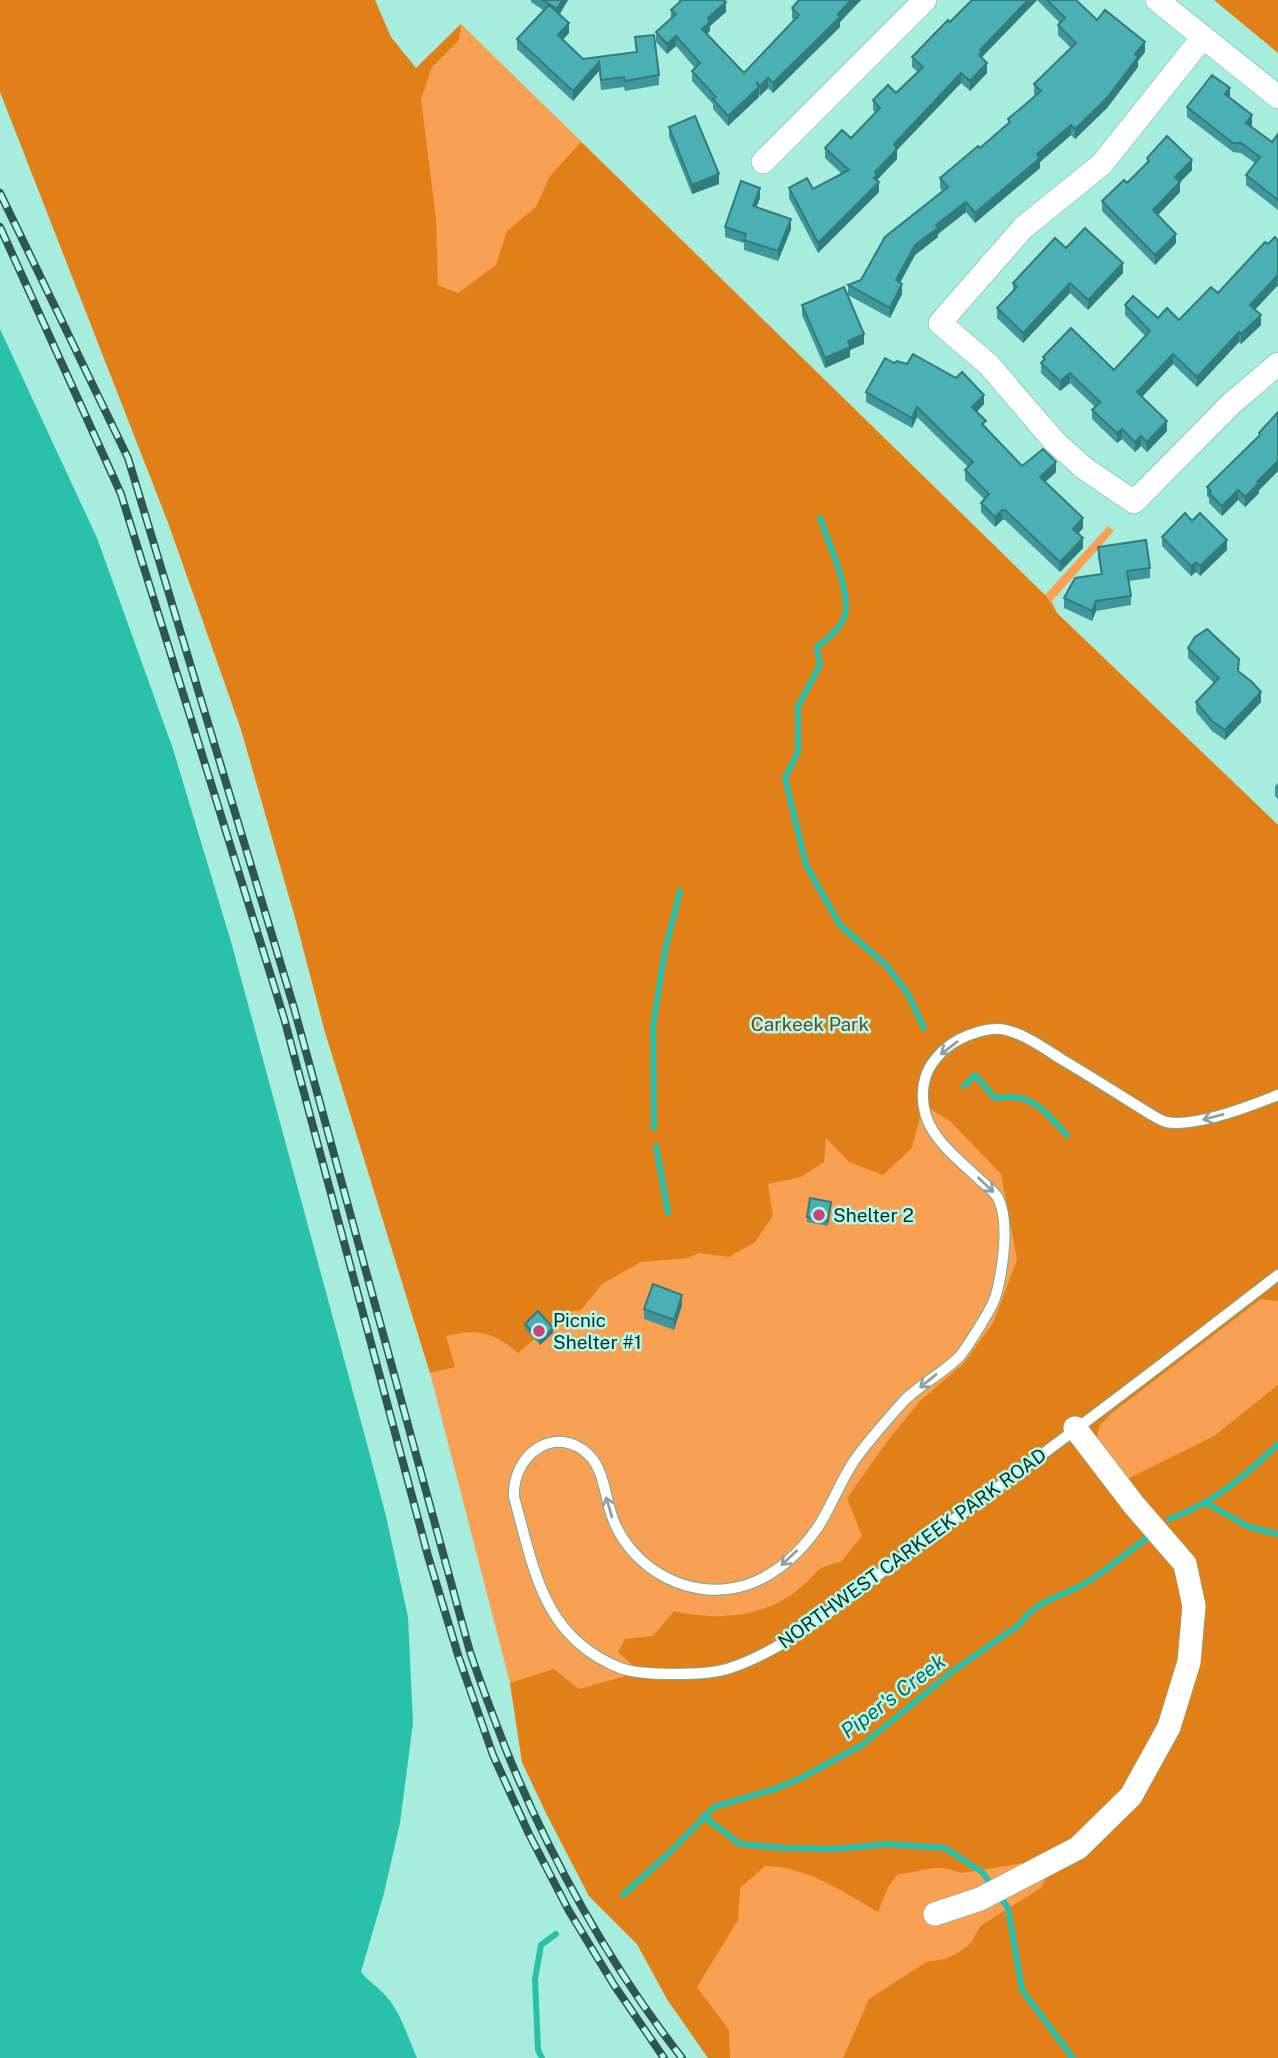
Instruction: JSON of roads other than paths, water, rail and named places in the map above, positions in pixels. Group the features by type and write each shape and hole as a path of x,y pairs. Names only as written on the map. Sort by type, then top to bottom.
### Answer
{"street":[{"path":"763,162 925,0"},
{"path":"1157,0 1278,97"},
{"path":"1203,37 1102,163 1023,228 940,323 989,365 1054,441 1084,468 1135,502 1232,403 1278,364"},
{"path":"935,1914 980,1899 1078,1847 1131,1796 1169,1727 1189,1662 1194,1606 1185,1564 1134,1505 1075,1428"}],"lane":[{"name":"NORTHWEST CARKEEK PARK ROAD","path":"1278,1095 1248,1107 1199,1120 1167,1122 1030,1040 1003,1029 980,1030 957,1041 938,1055 926,1076 922,1098 926,1122 936,1138 997,1196 1003,1212 1004,1249 994,1302 960,1356 906,1398 875,1433 836,1490 818,1527 794,1556 775,1571 743,1586 708,1590 674,1582 657,1574 631,1550 613,1518 594,1461 588,1454 569,1444 548,1444 528,1455 516,1474 514,1497 541,1591 556,1618 578,1642 621,1668 679,1675 728,1669 778,1647 987,1496 1278,1275"}],"waterway":[{"path":"820,518 842,580 845,614 837,629 817,647 820,665 798,706 798,752 785,778 806,865 840,925 887,966 908,994 924,1028"},
{"path":"654,1128 653,1026 665,950 680,891"},
{"path":"964,1086 975,1075 995,1098 1028,1100 1067,1135"},
{"path":"656,1146 668,1213"},
{"name":"Piper's Creek","path":"1169,1519 1185,1513 1228,1488 1278,1444"},
{"path":"1206,1503 1249,1527 1278,1534"},
{"name":"Piper's Creek","path":"623,1895 714,1807 775,1789 862,1745 953,1671 1020,1624 1034,1609 1089,1581 1147,1538"},
{"path":"703,1816 740,1844 834,1849 888,1844 945,1848 982,1872 993,1887"},
{"path":"999,1895 1008,1908 1022,1990 1073,2058"},
{"name":"Piper's Creek","path":"542,2058 538,2050 535,1979 541,1945 556,1934"}],"railway":[{"path":"0,193 128,458 294,1008 470,1652 483,1688 522,1788 561,1869 630,1986 682,2058"},
{"path":"0,227 121,494 284,1018 428,1556 459,1658 493,1755 529,1834 569,1911 614,1985 664,2058"}],"place":[{"name":"Shelter 2","path":"819,1215"},
{"name":"Picnic Shelter #1","path":"539,1331"}],"park label":[{"name":"Carkeek Park","path":"810,1024"}]}
